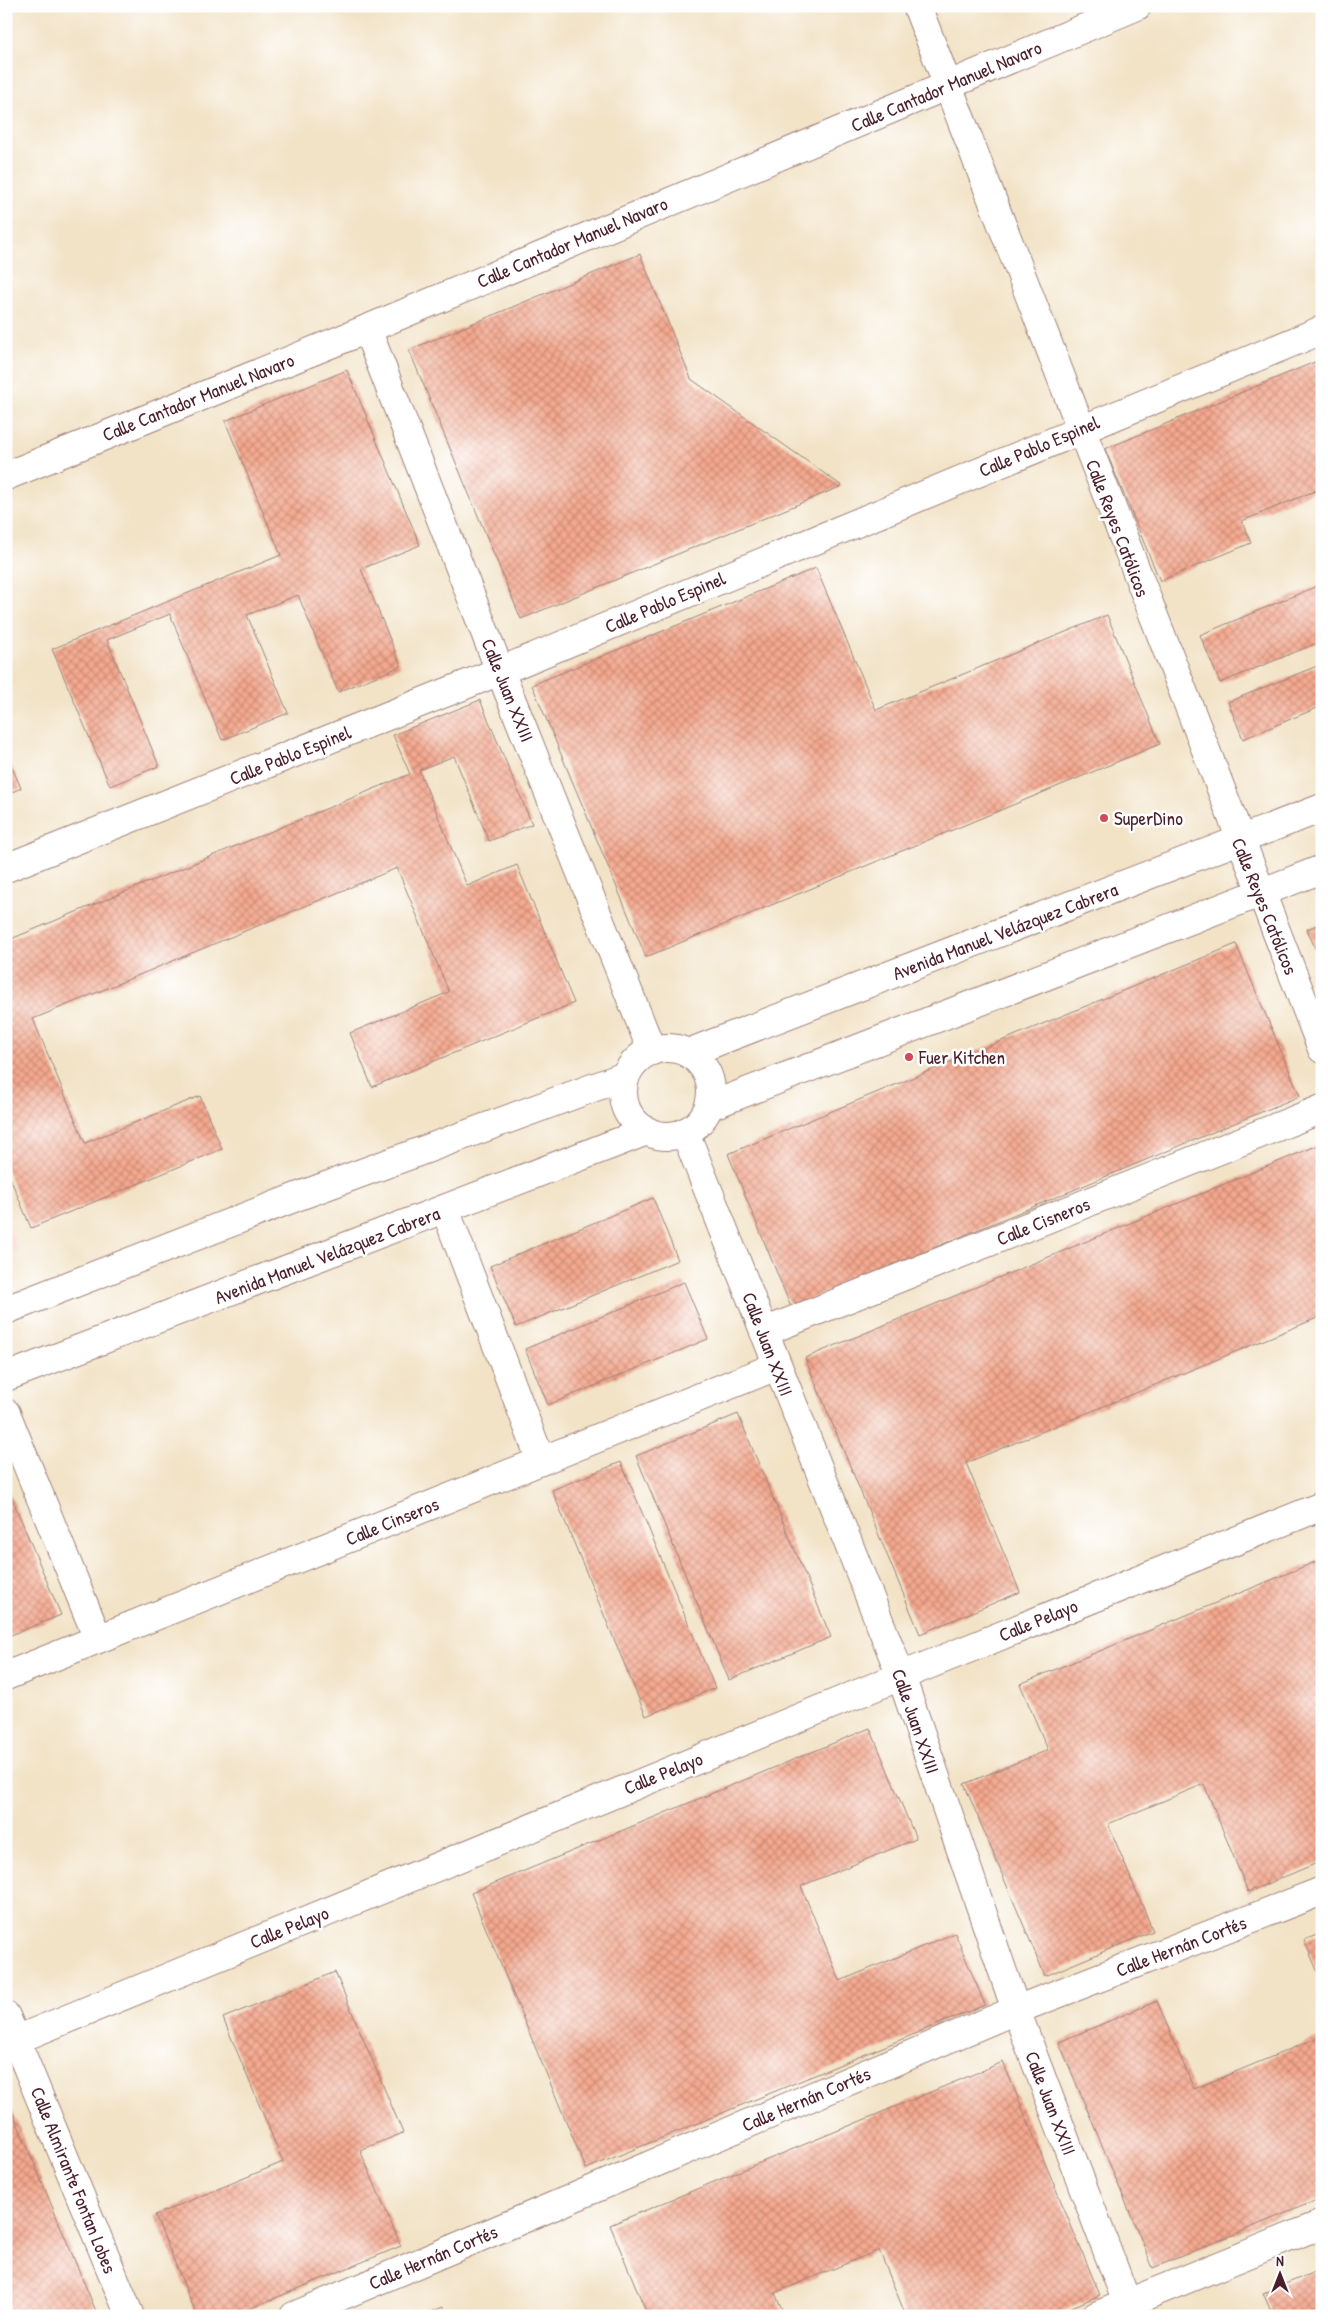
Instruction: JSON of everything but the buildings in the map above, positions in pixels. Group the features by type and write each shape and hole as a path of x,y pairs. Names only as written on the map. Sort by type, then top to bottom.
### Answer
{"street":[{"name":"Calle Reyes Católicos","path":"917,6 1322,1049"},
{"name":"Calle Cantador Manuel Navaro","path":"6,476 367,329 1137,6"},
{"name":"Calle Juan XXIII","path":"367,329 500,671 652,1051"},
{"name":"Calle Pablo Espinel","path":"6,868 500,671 1322,330"},
{"name":"Avenida Manuel Velázquez Cabrera","path":"688,1053 1322,808"},
{"path":"710,1106 1322,869"},
{"path":"675,1049 688,1053 708,1072 712,1089 710,1106 700,1122 685,1132 660,1135 647,1131 635,1122 627,1110 622,1096 625,1076 631,1066 652,1051 675,1049"},
{"path":"6,1310 309,1193 625,1076"},
{"name":"Calle Cisneros","path":"764,1332 1322,1109"},
{"name":"Avenida Manuel Velázquez Cabrera","path":"6,1377 647,1131"},
{"name":"Calle Juan XXIII","path":"685,1132 901,1676 1016,2010 1130,2309"},
{"path":"445,1209 541,1461"},
{"name":"Calle Cinseros","path":"6,1676 777,1366"},
{"path":"6,1413 98,1640"},
{"name":"Calle Pelayo","path":"10,2033 1322,1506"},
{"name":"Calle Hernán Cortés","path":"294,2316 1016,2010 1322,1891"},
{"name":"Calle Almirante Fontan Lobes","path":"10,2033 130,2316"},
{"path":"1096,2316 1130,2309 1322,2224"}],"shaded area":[{"path":"6,1221 18,1250 6,1255"}],"place":[{"name":"SuperDino","path":"1104,818"},
{"name":"Fuer Kitchen","path":"909,1057"}]}
